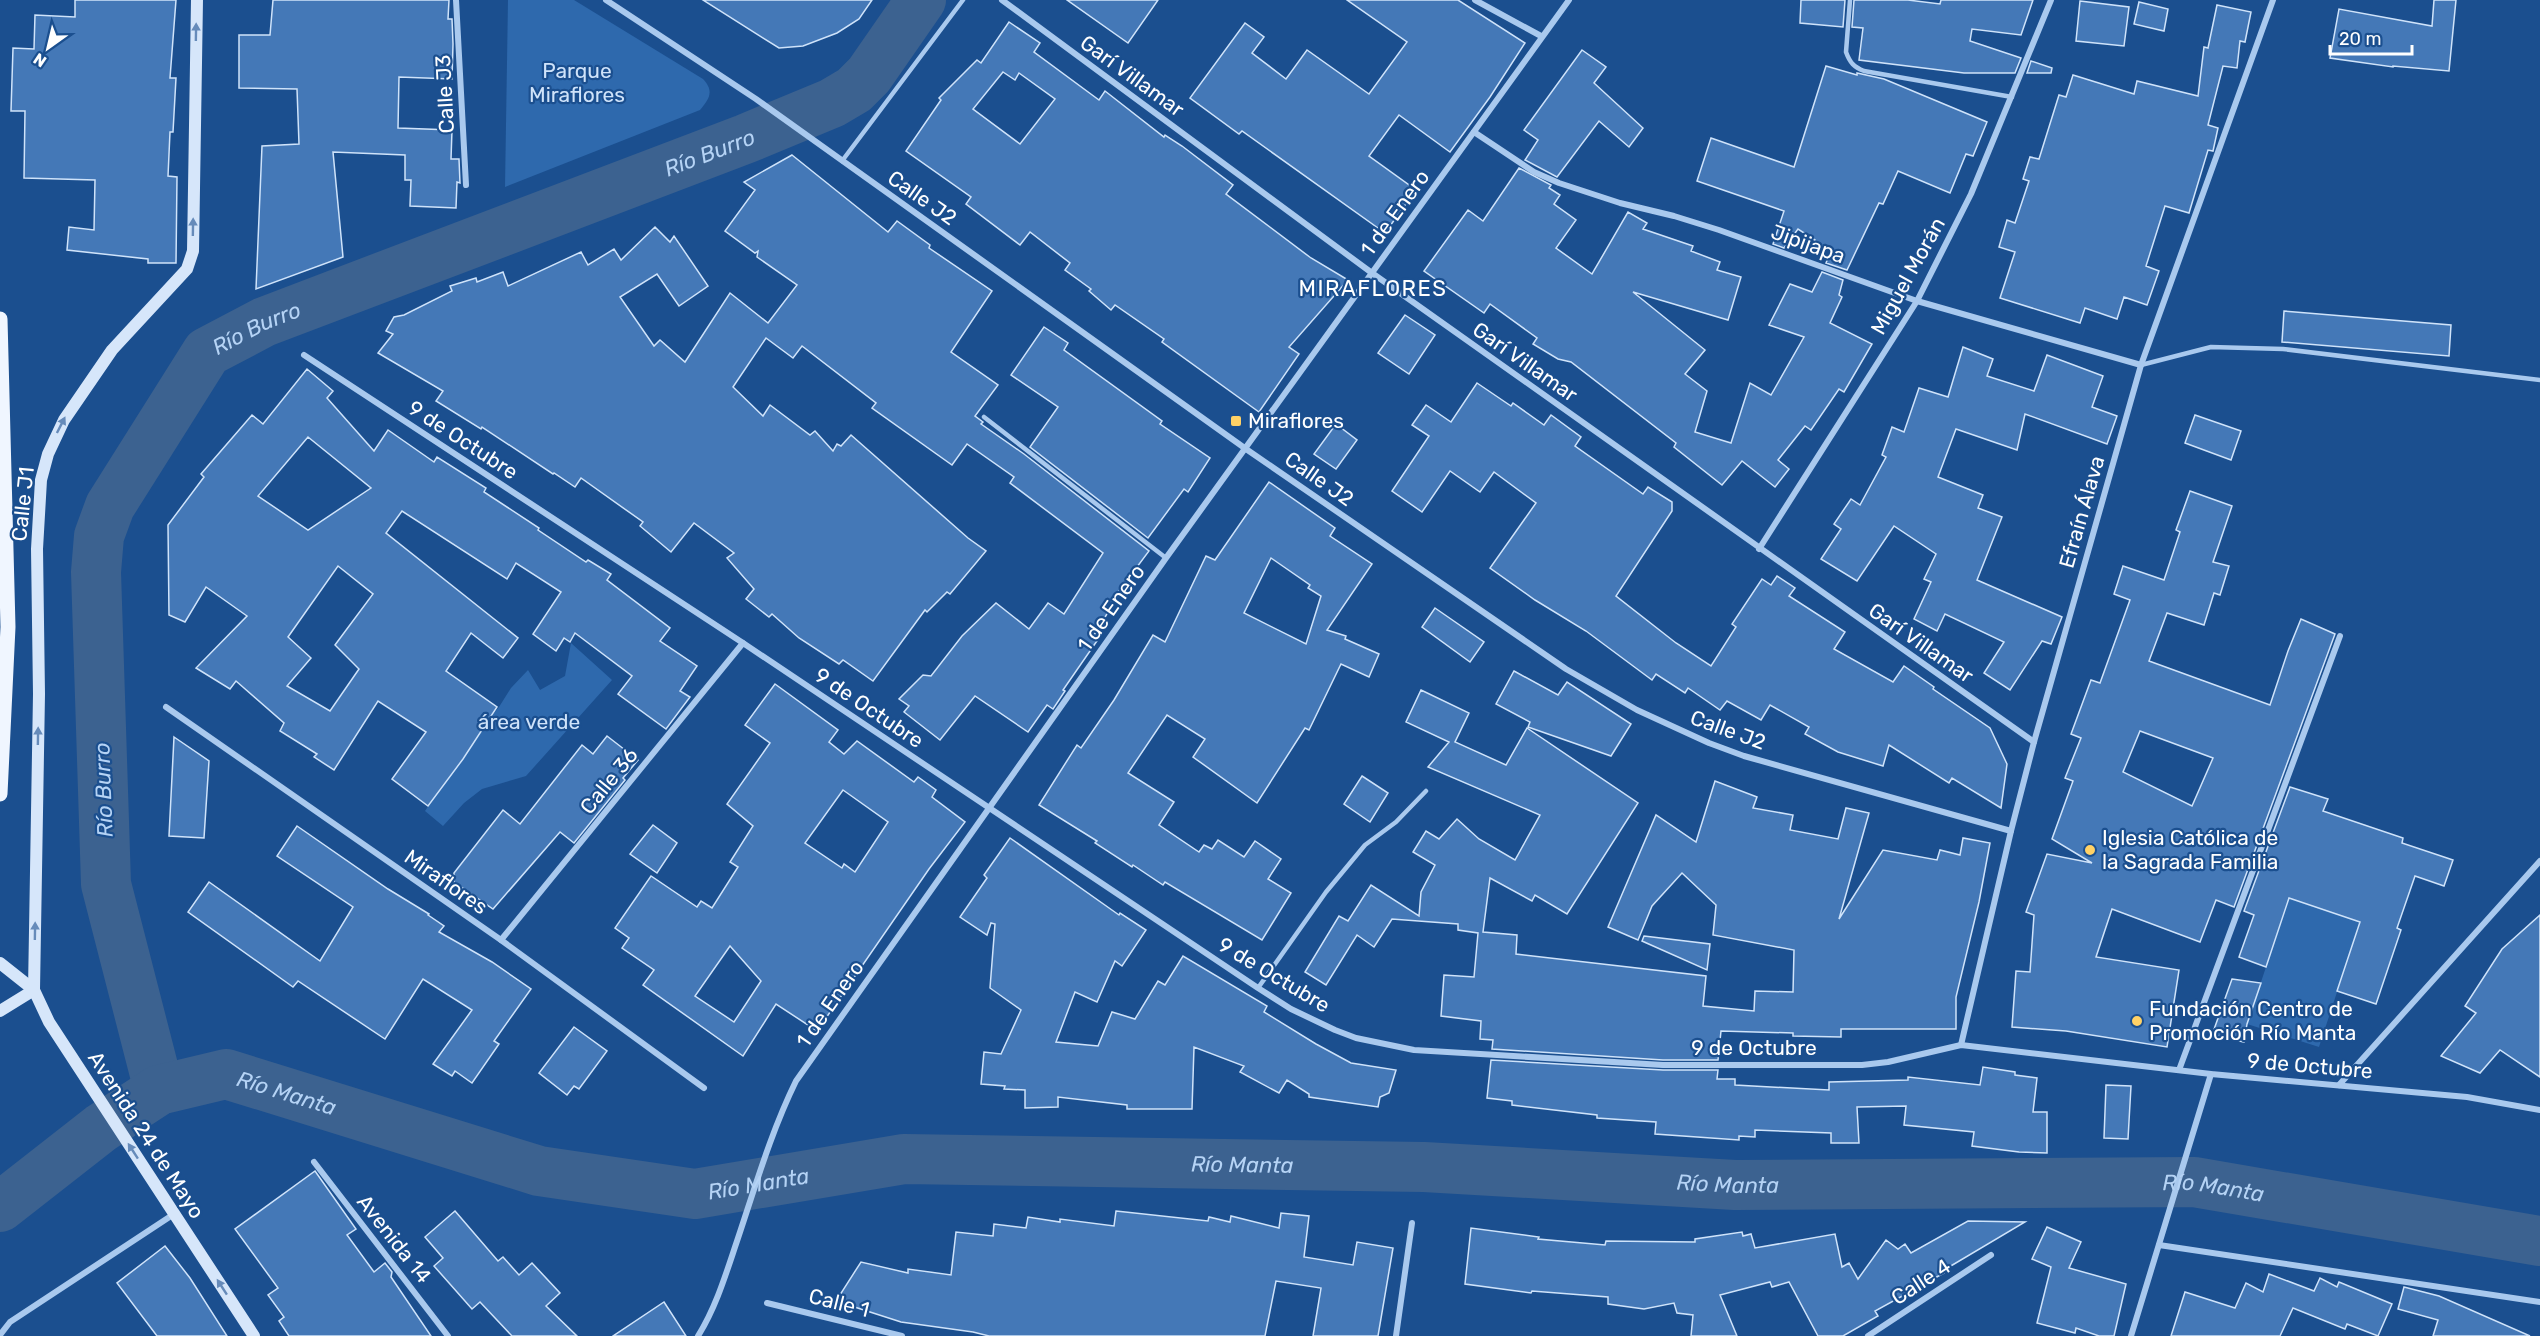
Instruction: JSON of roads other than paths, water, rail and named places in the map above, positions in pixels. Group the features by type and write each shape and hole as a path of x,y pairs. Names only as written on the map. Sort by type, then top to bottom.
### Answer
{"main road":[{"path":"0,319 3,349 8,627 0,794"}],"street":[{"name":"Calle J1","path":"34,990 39,694 38,549 41,480 48,454 64,420 112,350 187,269 193,251 197,0"},
{"name":"Calle J3","path":"456,0 466,185"},
{"name":"Calle J2","path":"606,0 756,99 1246,449 1566,669 1654,719 1744,756 2011,831"},
{"name":"Garí Villamar","path":"1002,0 1372,273 2034,742"},
{"path":"1475,0 1541,36"},
{"name":"1 de Enero","path":"698,1336 708,1320 774,1132 796,1081 1166,558 1569,0"},
{"name":"Miguel Morán","path":"1759,549 1917,301 1971,194 2051,0"},
{"name":"Efraín Álava","path":"1961,1045 2034,742 2141,365 2273,0"},
{"name":"Jipijapa","path":"1473,132 1534,172 1559,183 1620,203 1719,230 1917,301 2141,365"},
{"name":"9 de Octubre","path":"304,355 743,643 1258,988 1305,1017 1356,1038 1414,1050 1663,1065 1862,1065 1888,1062 1961,1045 2211,1074 2467,1097 2540,1110"},
{"path":"2179,1070 2340,636"},
{"name":"Calle 36","path":"501,940 743,643"},
{"name":"Miraflores","path":"166,707 501,940 704,1088"},
{"path":"2339,1085 2540,861"},
{"name":"Avenida 24 de Mayo","path":"0,963 34,990 49,1022 254,1336"},
{"path":"0,1011 34,990"},
{"path":"2131,1336 2196,1130 2211,1074"},
{"name":"Avenida 14","path":"314,1162 448,1336"},
{"path":"0,1335 10,1322 174,1214"},
{"path":"1396,1336 1412,1223"},
{"path":"2159,1245 2540,1302"},
{"name":"Calle 4","path":"1868,1336 1991,1255"},
{"name":"Calle 1","path":"767,1303 902,1336"}],"lane":[{"path":"842,161 963,0"},
{"path":"1850,0 1846,52 1855,67 1864,71 2012,96"},
{"path":"2141,365 2211,347 2283,349 2540,380"},
{"path":"984,417 1166,558"},
{"path":"1258,988 1326,892 1365,845 1396,822 1426,791"}],"waterway":[{"name":"Río Burro","path":"159,1090 106,884 96,572 99,536 110,506 207,352 264,322 745,139 832,103 854,90 869,75 921,0"},
{"name":"Río Manta","path":"0,1207 101,1128 159,1090 226,1074 539,1171 695,1194 904,1159 1424,1167 1735,1185 2194,1182 2540,1241"}],"place":[{"name":"Miraflores","path":"1236,421"},
{"name":"Iglesia Católica de la Sagrada Familia","path":"2090,850"},
{"name":"Fundación Centro de Promoción Río Manta","path":"2137,1021"}],"district":[{"name":"MIRAFLORES","path":"1373,288"}],"park label":[{"name":"Parque Miraflores","path":"577,83"},
{"name":"área verde","path":"529,722"}]}
